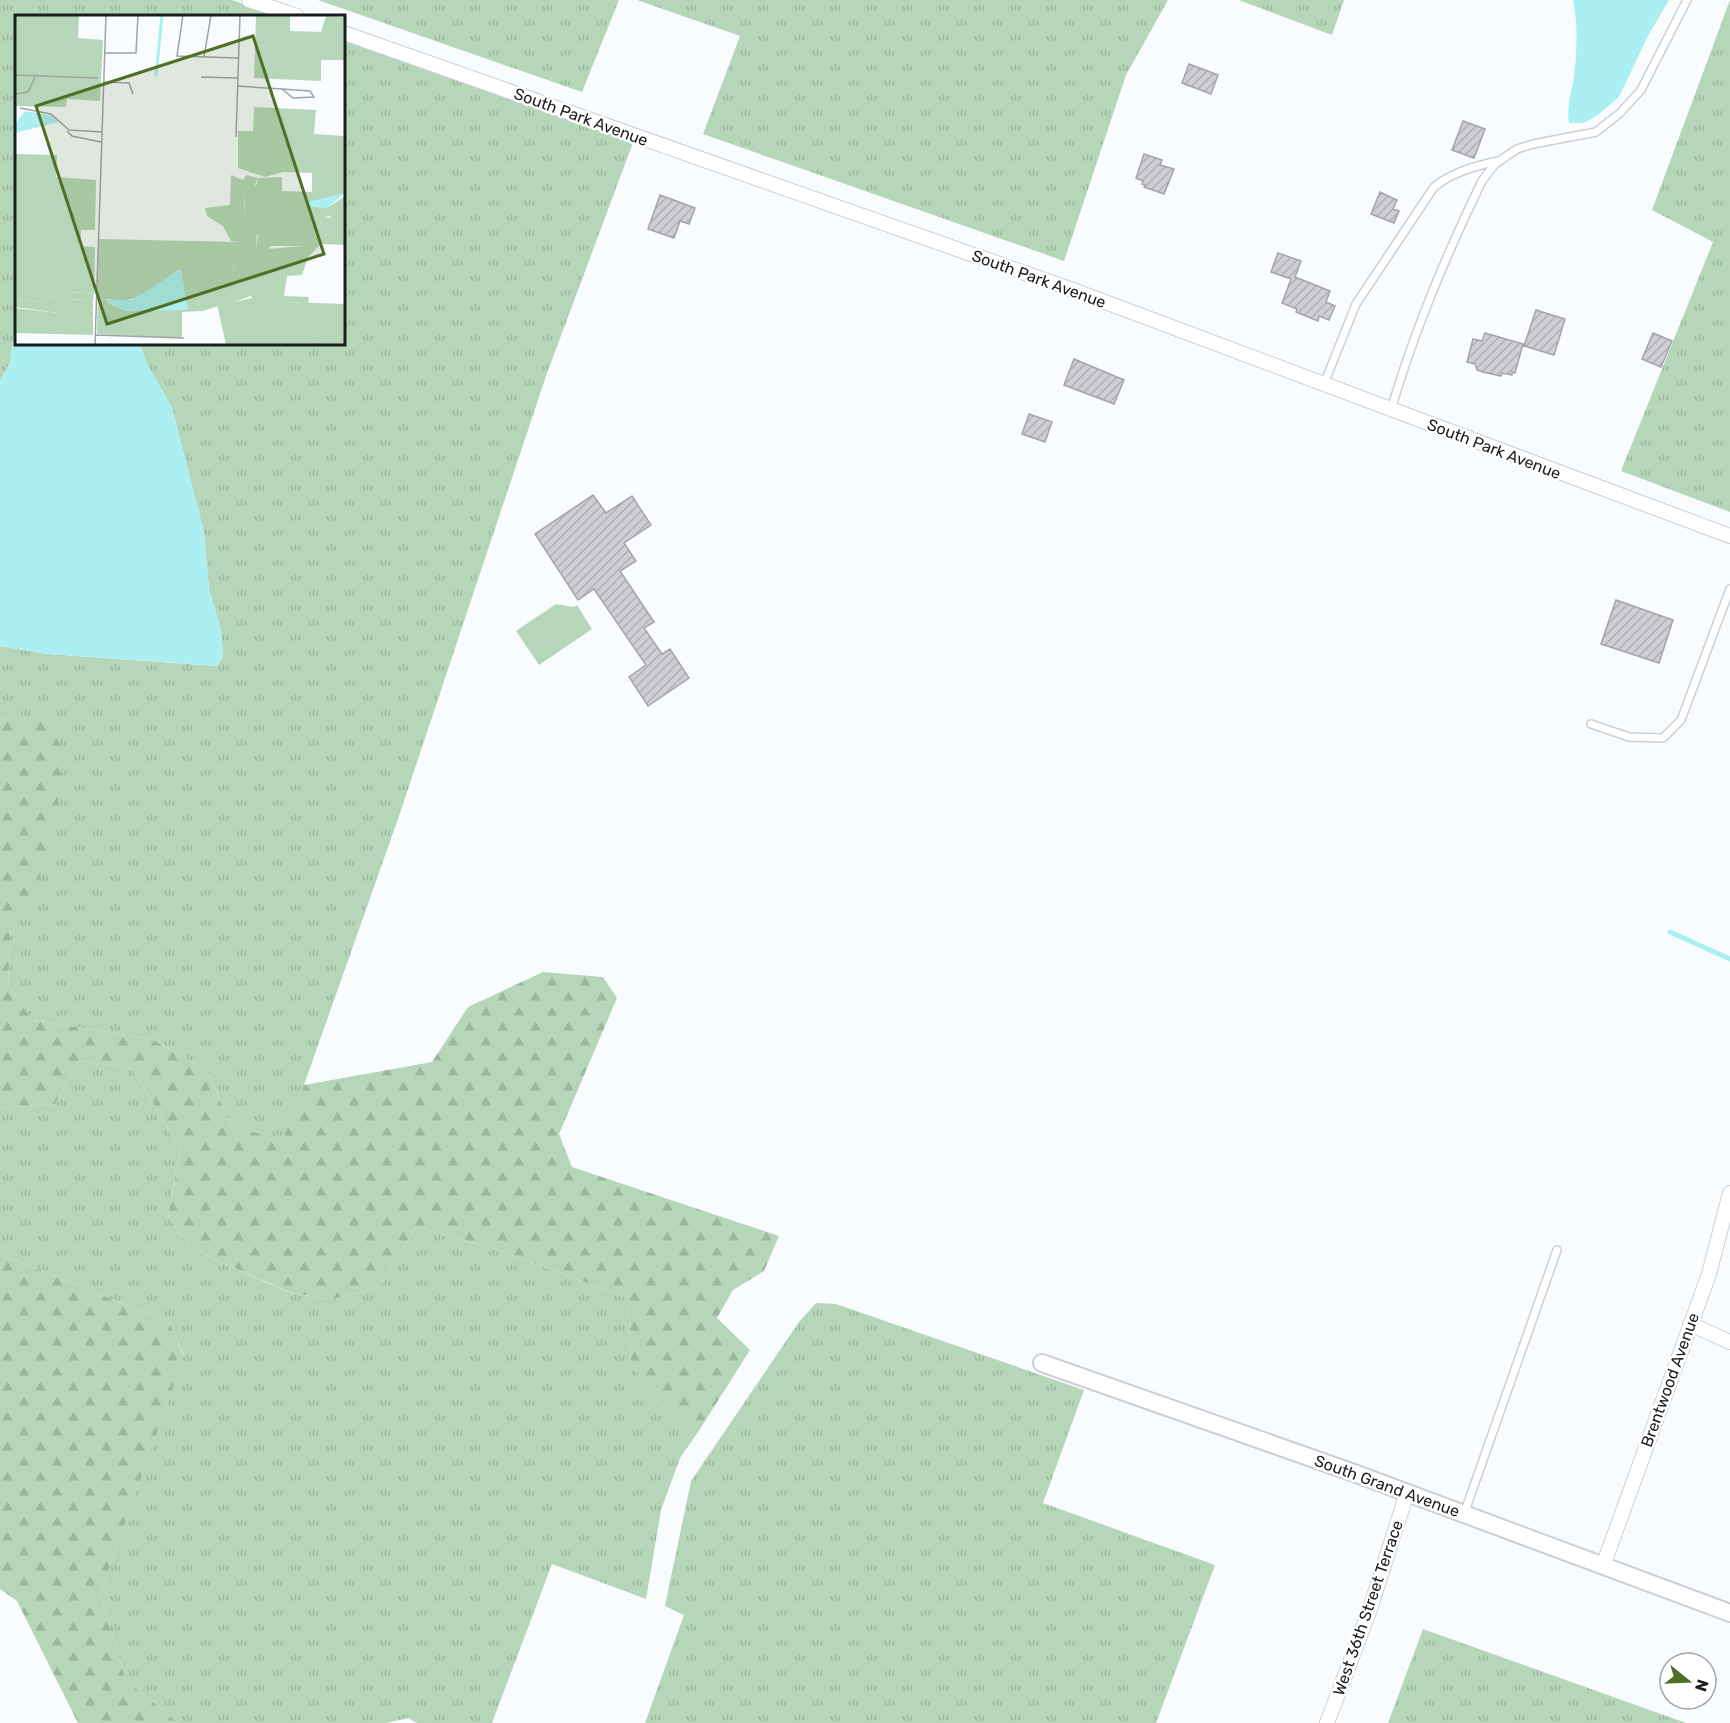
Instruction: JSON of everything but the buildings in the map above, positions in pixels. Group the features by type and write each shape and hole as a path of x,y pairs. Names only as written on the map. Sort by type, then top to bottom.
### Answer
{"street":[{"path":"249,0 294,15"},
{"name":"South Park Avenue","path":"345,33 1073,291 1730,536"},
{"name":"Brentwood Avenue","path":"1603,1566 1709,1274 1730,1193"},
{"path":"1690,1324 1730,1342"},
{"name":"South Grand Avenue","path":"1042,1363 1407,1493 1730,1613"},
{"name":"West 36th Street Terrace","path":"1327,1723 1369,1612 1407,1493"}],"lane":[{"path":"1391,410 1413,340 1465,215 1482,181 1500,161 1517,149 1596,132 1620,113 1641,90 1687,0"},
{"path":"1324,384 1356,304 1434,187 1444,179 1472,167 1500,161"},
{"path":"1591,724 1629,737 1663,738 1681,720 1730,589"},
{"path":"1464,1514 1557,1250"}],"green space":[{"path":"0,0 232,0 276,15 15,15 15,326 10,363 0,381"},
{"path":"318,0 619,0 582,92"},
{"path":"637,0 1168,0 1126,75 1064,261 703,134 740,36"},
{"path":"1239,0 1344,0 1332,35"},
{"path":"1730,0 1730,512 1621,471 1713,242 1652,210"},
{"path":"345,39 634,140 546,376 399,816 283,1140 231,1127 208,1071 152,1039 32,1020 8,985 11,923 34,894 40,715 0,719 0,646 48,654 217,666 223,657 221,631 209,589 204,533 172,408 147,364 140,345 345,345"},
{"path":"556,604 573,607 577,605 592,629 539,665 516,631"},
{"path":"40,714 64,750 55,827 34,894 11,923 8,985 32,1020 152,1039 208,1071 231,1127 283,1139 304,1085 432,1062 468,1007 543,972 603,977 617,998 559,1134 572,1167 779,1236 764,1271 733,1290 717,1318 750,1350 700,1429 658,1403 631,1363 628,1298 490,1247 416,1227 379,1287 329,1300 289,1292 191,1249 168,1216 180,1149 132,1068 79,1061 55,1104 0,1108 0,719"},
{"path":"79,1061 132,1068 180,1149 168,1216 191,1249 288,1292 329,1300 379,1287 416,1227 490,1247 628,1298 631,1363 658,1403 700,1429 680,1458 661,1510 646,1599 552,1564 492,1723 417,1723 408,1718 386,1723 178,1723 126,1680 100,1595 184,1355 169,1322 0,1254 0,1108 55,1104"},
{"path":"0,1254 169,1322 184,1356 100,1595 126,1680 178,1723 78,1723 17,1601 0,1589"},
{"path":"816,1303 836,1304 1084,1390 1043,1503 1215,1565 1156,1723 645,1723 684,1615 665,1606 691,1481 799,1322"},
{"path":"1423,1629 1686,1723 1388,1723"}],"water":[{"path":"1573,0 1669,0 1648,36 1619,97 1584,123 1569,123 1568,117 1576,47 1576,18"},
{"path":"15,326 15,345 140,345 147,364 172,408 204,533 209,589 221,631 223,657 217,666 48,654 0,646 0,381 10,363"}],"waterway":[{"path":"1670,932 1730,959"}]}
